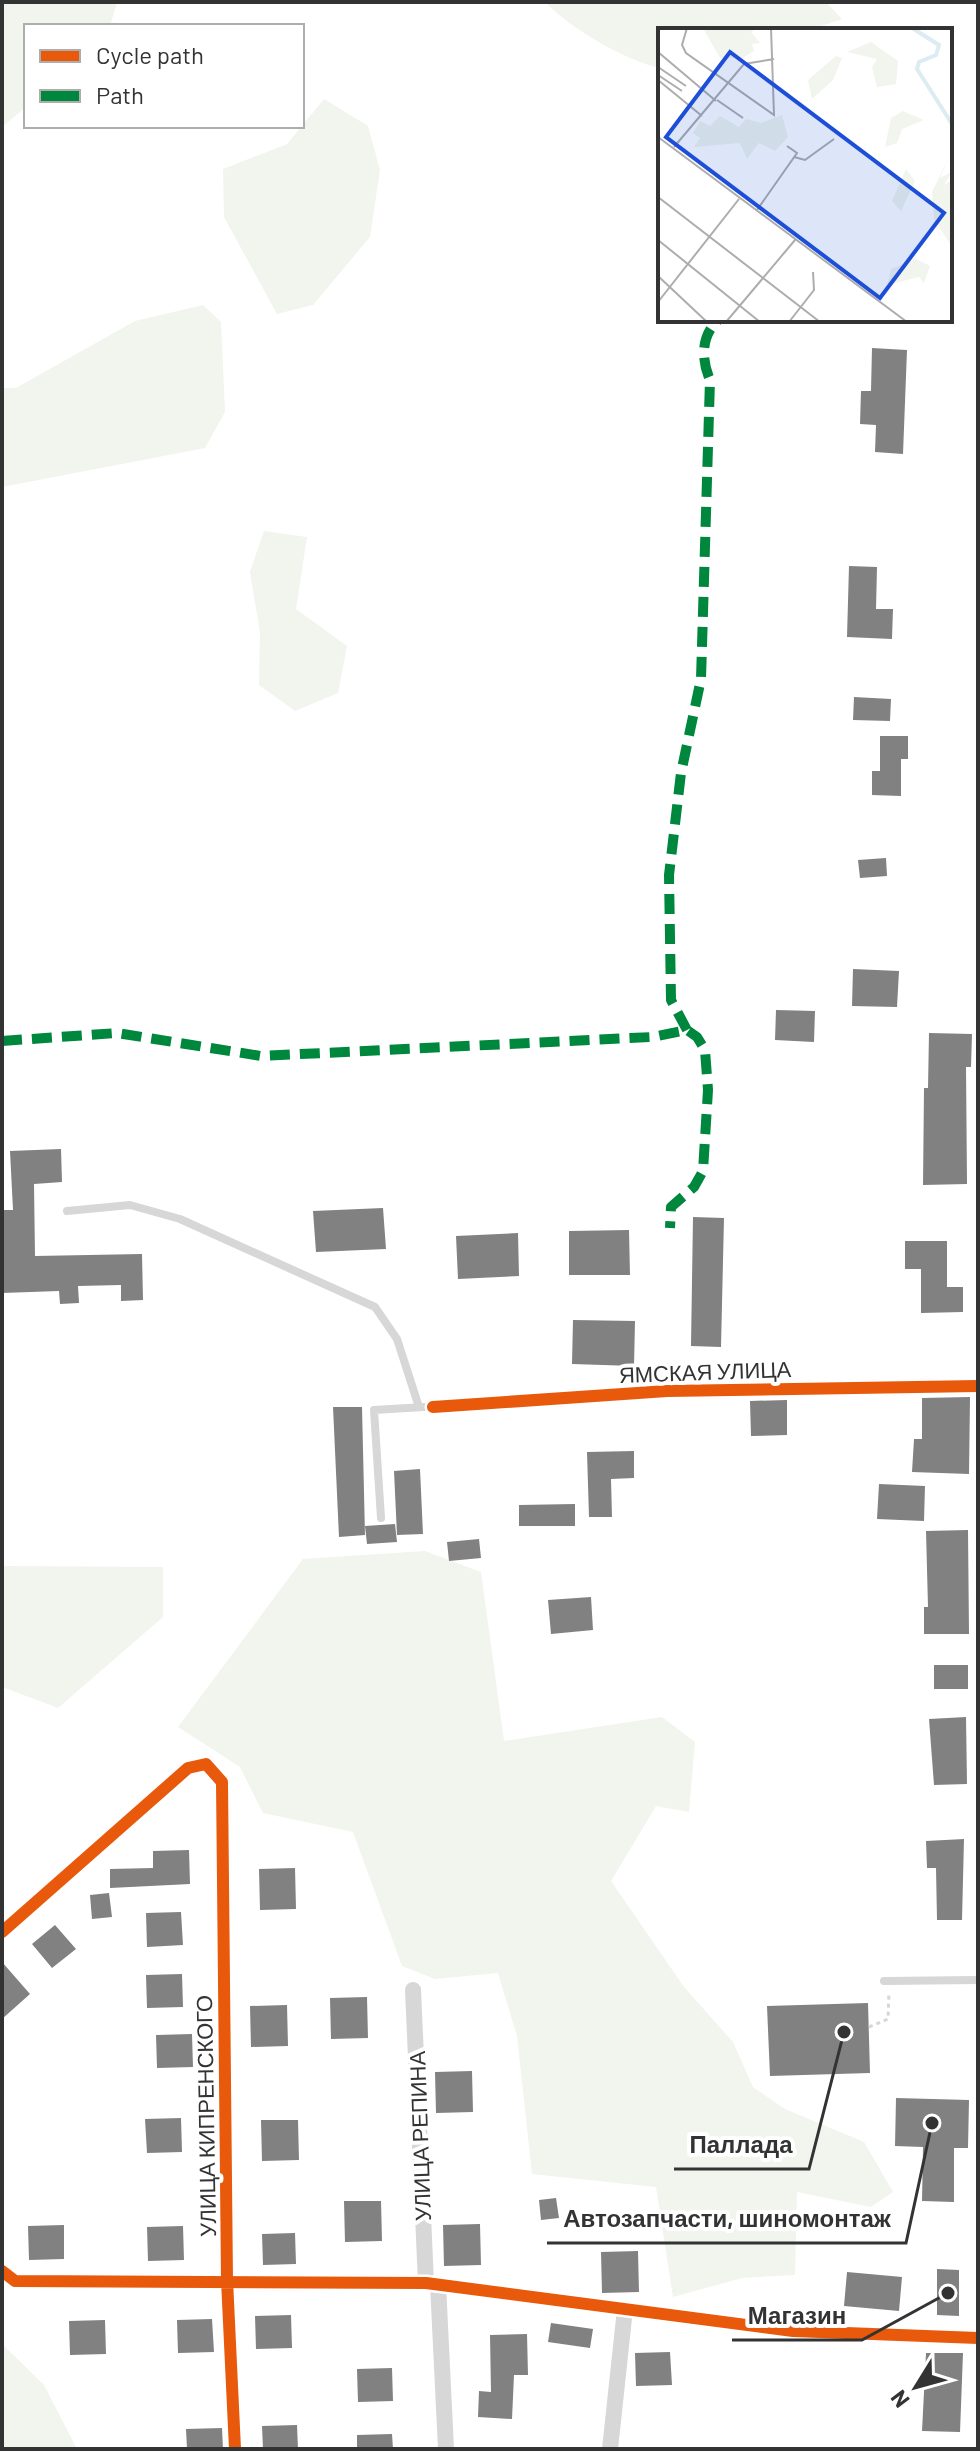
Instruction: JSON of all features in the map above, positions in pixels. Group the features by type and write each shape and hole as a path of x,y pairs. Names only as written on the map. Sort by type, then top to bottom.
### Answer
{"street":[{"name":"ЯМСКАЯ УЛИЦА","path":"426,1407 667,1391 978,1386"},
{"name":"УЛИЦА КИПРЕНСКОГО","path":"2,1932 179,1774 206,1764 222,1782 227,2280 235,2449"},
{"name":"УЛИЦА РЕПИНА","path":"413,1990 446,2449"},
{"path":"2,2271 15,2281 227,2280 432,2284 793,2331 978,2338"},
{"path":"610,2449 625,2309"}],"lane":[{"path":"67,1211 130,1205 180,1219 375,1307 397,1339 426,1407 374,1410 381,1518"},
{"path":"886,1981 978,1980"}],"path":[{"path":"869,2027 888,2019 886,1981"}],"shaded area":[{"path":"2,2 117,2 111,24 24,24 24,109 2,127"},
{"path":"545,2 826,2 842,19 815,28 658,28 658,67 598,42"},
{"path":"324,99 368,126 380,170 370,237 313,305 277,314 224,217 223,169 287,144 300,128 304,128 304,123"},
{"path":"203,305 221,322 225,412 205,448 2,487 2,388 16,388 135,321"},
{"path":"264,531 307,537 296,609 347,646 338,693 295,711 259,685 260,632 250,572"},
{"path":"425,1551 481,1572 504,1741 662,1717 695,1742 689,1812 656,1806 611,1881 684,1987 733,2042 753,2087 785,2109 864,2142 893,2192 871,2207 797,2192 795,2275 742,2278 673,2297 656,2187 532,2174 517,2036 498,1973 435,1979 402,1966 353,1832 263,1813 240,1767 178,1727 303,1559"},
{"path":"2,1566 163,1567 163,1617 58,1708 2,1687"},
{"path":"2,2344 44,2385 77,2449 2,2449"}],"building":[{"path":"872,348 907,350 903,454 875,452 876,425 860,424 861,391 871,391"},
{"path":"849,566 877,567 876,609 893,609 892,639 847,637"},
{"path":"854,697 891,699 890,721 853,720"},
{"path":"880,736 908,736 908,759 901,759 901,796 872,795 872,771 880,771"},
{"path":"886,858 887,876 860,878 858,860"},
{"path":"853,969 899,971 897,1007 852,1006"},
{"path":"776,1010 815,1011 814,1042 775,1040"},
{"path":"929,1033 972,1034 971,1067 966,1067 967,1184 923,1185 924,1088 928,1088"},
{"path":"61,1149 62,1182 34,1184 35,1256 142,1254 143,1300 121,1301 121,1285 78,1286 79,1303 60,1304 59,1291 2,1293 2,1210 13,1210 10,1151"},
{"path":"383,1208 386,1249 316,1252 313,1211"},
{"path":"693,1217 724,1218 721,1347 691,1346"},
{"path":"629,1230 630,1275 569,1275 569,1231"},
{"path":"518,1233 519,1276 458,1279 456,1236"},
{"path":"905,1241 947,1241 947,1287 963,1287 963,1312 921,1313 921,1269 905,1269"},
{"path":"573,1320 635,1321 634,1366 572,1364"},
{"path":"970,1397 969,1474 912,1472 914,1439 922,1439 922,1398"},
{"path":"787,1400 787,1435 751,1436 750,1401"},
{"path":"333,1407 362,1407 365,1535 339,1537"},
{"path":"634,1451 634,1478 611,1479 612,1517 589,1517 587,1452"},
{"path":"420,1469 423,1534 397,1535 394,1471"},
{"path":"879,1484 925,1486 924,1521 877,1519"},
{"path":"575,1504 575,1526 519,1526 519,1505"},
{"path":"395,1524 397,1542 367,1544 365,1526"},
{"path":"968,1530 969,1634 924,1634 924,1607 928,1607 926,1531"},
{"path":"479,1539 481,1558 449,1561 447,1542"},
{"path":"591,1597 593,1630 551,1634 548,1600"},
{"path":"934,1665 968,1665 968,1689 934,1689"},
{"path":"966,1717 967,1784 934,1785 929,1719"},
{"path":"964,1839 962,1920 937,1920 936,1868 927,1868 926,1841"},
{"path":"189,1850 190,1884 110,1888 110,1869 153,1868 153,1851"},
{"path":"295,1868 296,1909 260,1910 259,1869"},
{"path":"109,1893 112,1917 92,1919 90,1895"},
{"path":"181,1912 183,1945 147,1947 146,1913"},
{"path":"55,1925 76,1949 52,1968 32,1944"},
{"path":"2,1962 30,1994 2,2019"},
{"path":"182,1974 183,2007 147,2008 146,1975"},
{"path":"367,1997 368,2038 331,2039 330,1998"},
{"path":"868,2003 870,2073 770,2076 767,2006"},
{"path":"287,2005 288,2046 251,2047 250,2006"},
{"path":"192,2034 193,2067 157,2068 156,2035"},
{"path":"472,2071 473,2112 436,2113 435,2072"},
{"path":"896,2098 969,2100 968,2148 954,2148 954,2202 922,2201 923,2147 895,2146"},
{"path":"181,2118 182,2152 147,2153 145,2119"},
{"path":"261,2120 298,2120 299,2160 262,2161"},
{"path":"556,2198 559,2218 541,2220 539,2200"},
{"path":"344,2201 381,2201 382,2241 345,2242"},
{"path":"480,2224 481,2265 444,2266 443,2225"},
{"path":"64,2225 64,2259 29,2260 28,2226"},
{"path":"183,2226 184,2260 148,2261 147,2227"},
{"path":"295,2233 296,2264 263,2265 262,2234"},
{"path":"638,2251 639,2292 602,2293 601,2252"},
{"path":"937,2269 959,2270 959,2316 937,2315"},
{"path":"847,2272 902,2277 899,2311 844,2306"},
{"path":"291,2315 292,2348 256,2349 255,2316"},
{"path":"212,2319 214,2352 178,2353 177,2320"},
{"path":"105,2320 106,2354 70,2355 69,2321"},
{"path":"551,2323 593,2329 590,2348 548,2342"},
{"path":"527,2334 528,2375 514,2375 512,2419 478,2417 479,2391 491,2392 490,2335"},
{"path":"670,2352 672,2385 636,2386 635,2353"},
{"path":"926,2353 963,2353 960,2432 922,2431"},
{"path":"392,2368 393,2401 358,2402 357,2369"},
{"path":"297,2425 298,2449 263,2449 262,2426"},
{"path":"222,2428 223,2449 187,2449 186,2429"},
{"path":"392,2434 393,2449 357,2449 357,2435"}],"marked path":[{"path":"687,1030 671,1000 669,875 681,773 701,679 710,380 704,348 708,333 716,322"},
{"path":"2,1041 117,1033 261,1056 652,1037 687,1030 697,1037 705,1050 708,1090 703,1171 694,1187 671,1207 670,1228"}],"cycle path":[{"path":"433,1407 667,1391 978,1386"},
{"path":"2,1932 188,1768 206,1764 222,1782 227,2280 235,2449"},
{"path":"2,2271 15,2281 426,2283 793,2331 978,2338"}],"place":[{"name":"Паллада","path":"844,2032"},
{"name":"Автозапчасти, шиномонтаж","path":"932,2123"},
{"name":"Магазин","path":"948,2293"}]}
